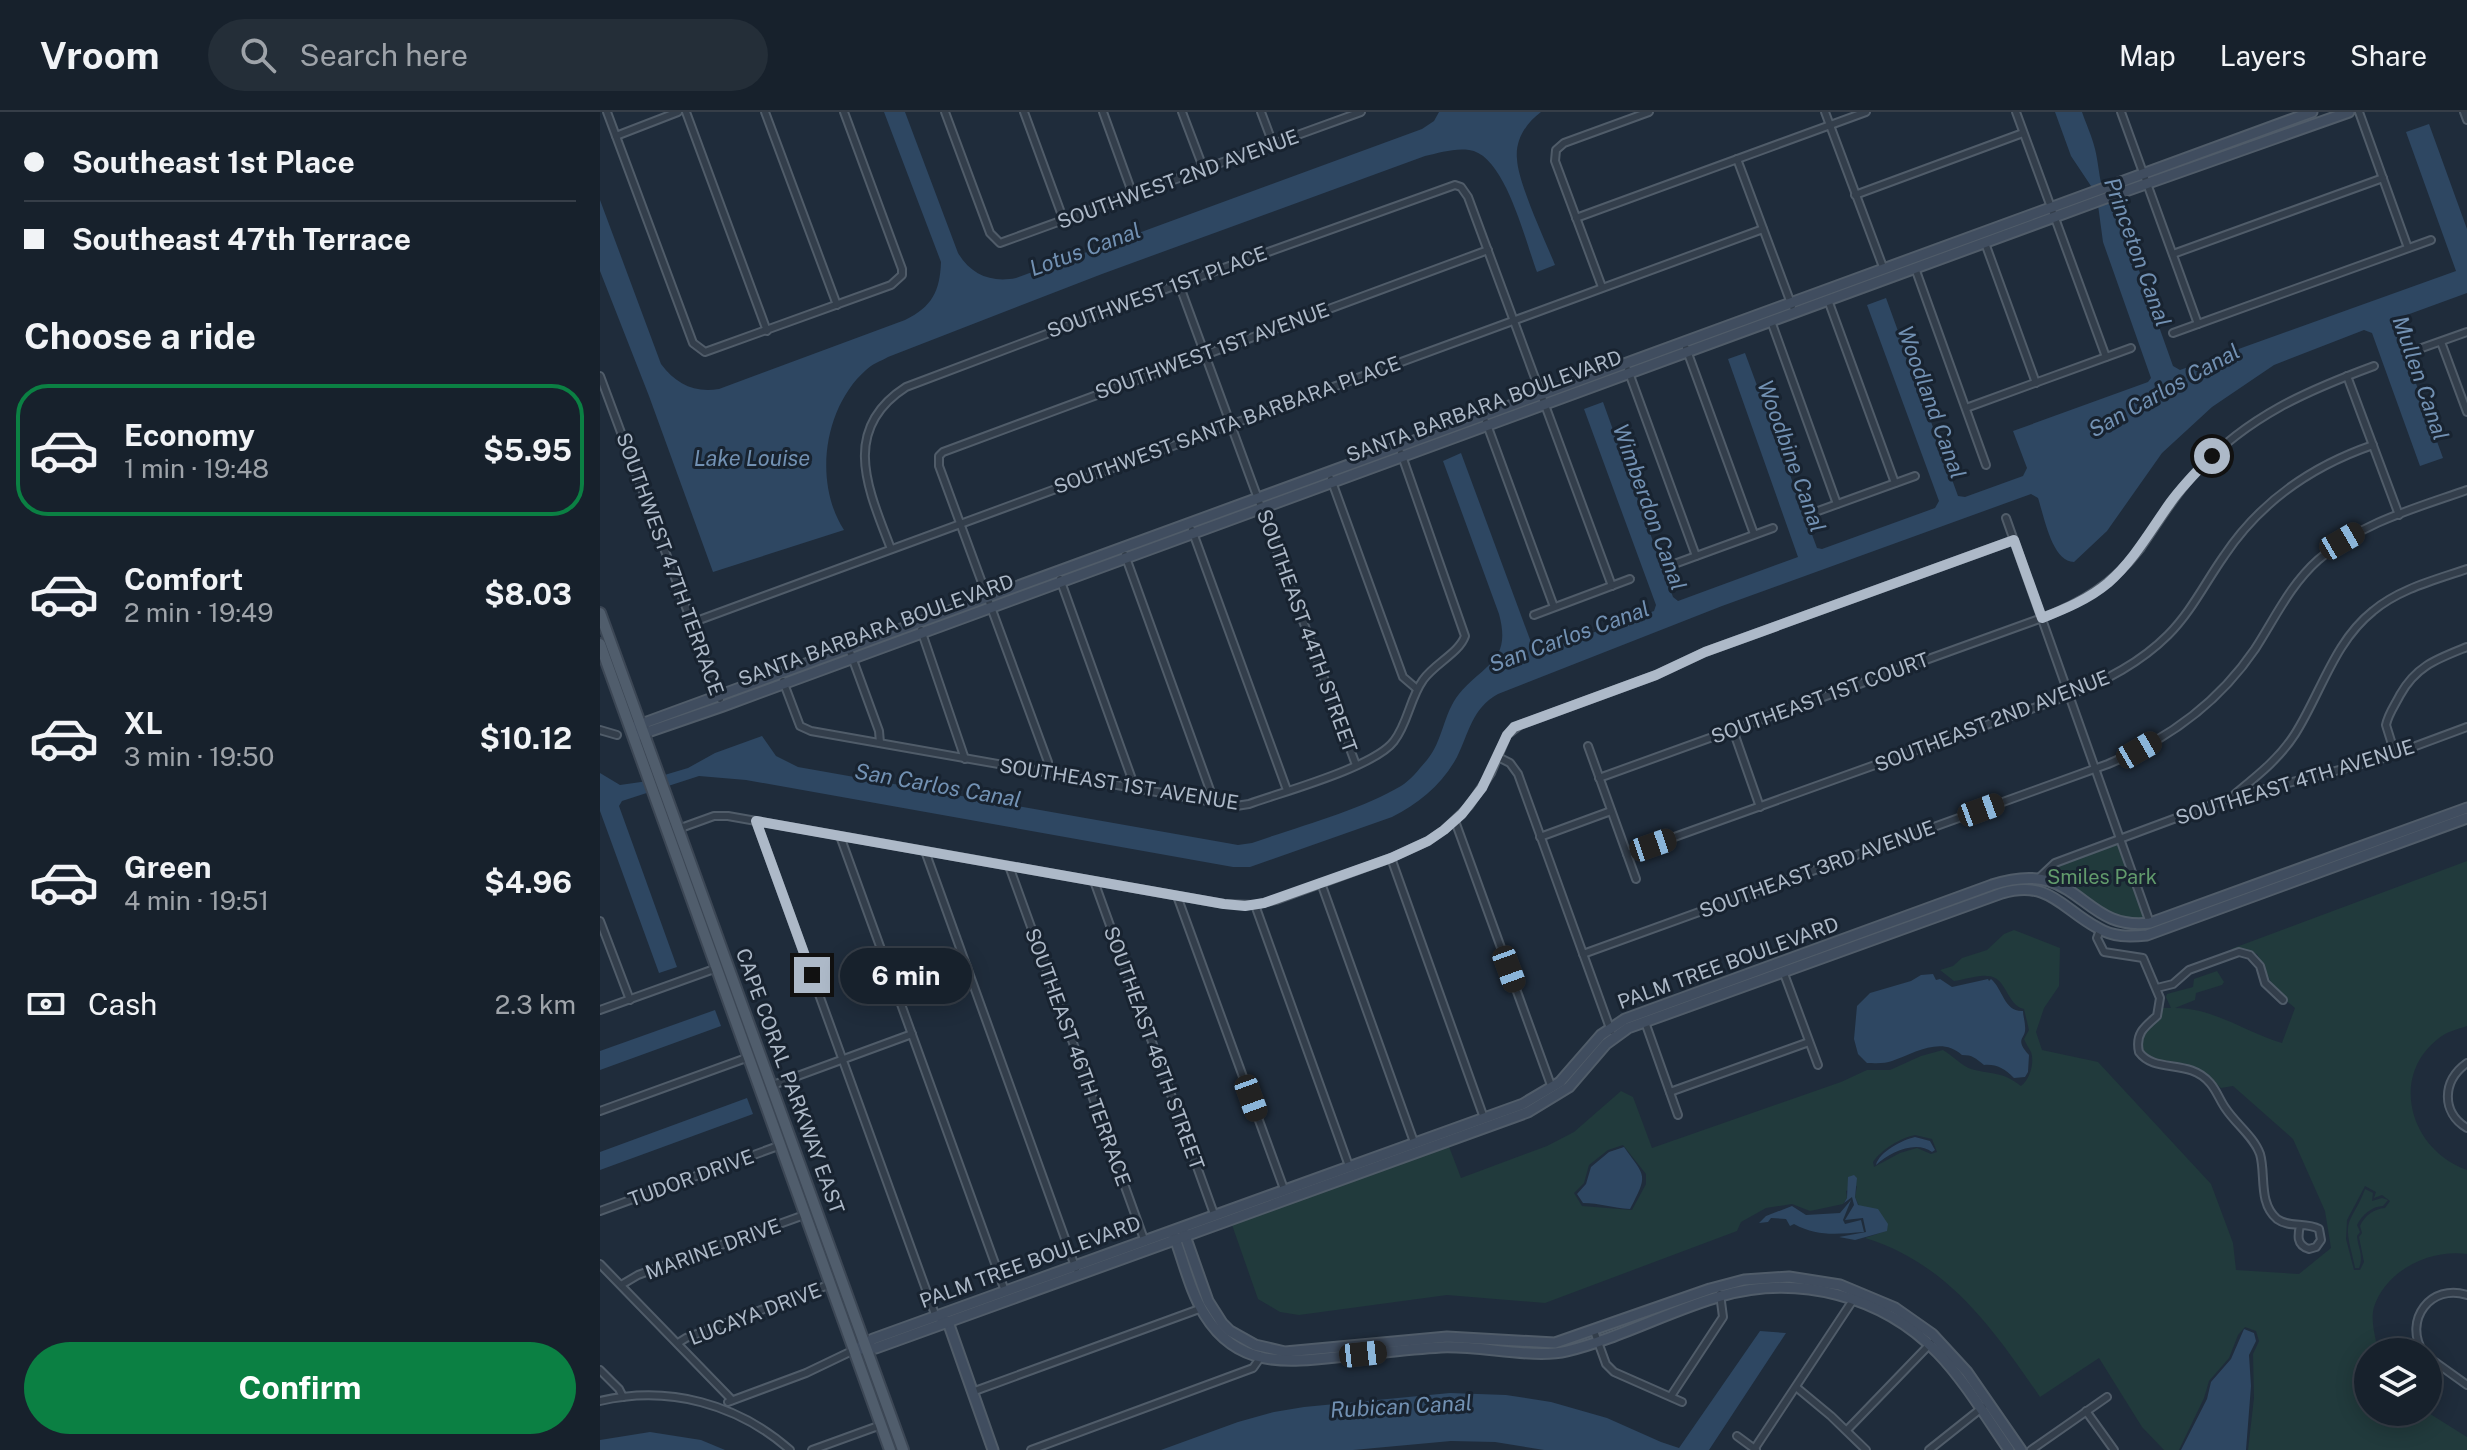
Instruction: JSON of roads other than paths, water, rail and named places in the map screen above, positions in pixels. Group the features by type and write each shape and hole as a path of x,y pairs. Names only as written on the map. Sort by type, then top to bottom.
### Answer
{"main road":[{"name":"SANTA BARBARA BOULEVARD","path":"637,730 1627,368 1767,310 1883,267 1981,232 2091,199 2312,112"},
{"name":"SANTA BARBARA BOULEVARD","path":"2145,179 2349,112"},
{"path":"2255,133 2259,144"},
{"name":"SANTA BARBARA BOULEVARD","path":"1685,346 1771,321 1985,244 2052,213"},
{"path":"601,616 637,730"},
{"path":"600,644 637,730"},
{"name":"SANTA BARBARA BOULEVARD","path":"637,730 657,729 721,701"},
{"path":"656,775 650,739 657,729"},
{"name":"CAPE CORAL PARKWAY EAST","path":"637,730 661,789 699,918 890,1450"},
{"name":"CAPE CORAL PARKWAY EAST","path":"661,789 783,1112 903,1450"},
{"path":"2039,878 2064,886 2106,917 2126,924 2150,923 2467,808"},
{"name":"PALM TREE BOULEVARD","path":"1782,967 2009,891 2024,889 2060,900 2100,930 2126,937 2154,934 2467,818"},
{"name":"PALM TREE BOULEVARD","path":"854,1350 936,1317 1006,1295 1486,1122 1539,1108 1610,1027 1782,967 1992,885 2017,878 2039,878"},
{"path":"2076,913 2086,902"},
{"path":"2100,930 2106,917"},
{"path":"699,918 707,921 718,952 728,963"},
{"path":"2150,923 2154,934"},
{"path":"717,968 725,972 739,1009 749,1020"},
{"name":"PALM TREE BOULEVARD","path":"1556,1092 1578,1079 1612,1039 1643,1018"},
{"path":"749,1057 757,1061 774,1104 783,1112"},
{"path":"772,1119 780,1125 799,1172 804,1173"},
{"path":"1178,1232 1206,1306 1226,1339 1260,1358 1295,1362 1382,1348 1491,1338 1549,1344 1595,1336 1753,1279 1789,1277 1830,1282 1905,1313 1967,1372 2009,1450"},
{"name":"PALM TREE BOULEVARD","path":"866,1346 876,1348 948,1322 1006,1295"},
{"path":"1206,1306 1230,1331 1251,1343 1273,1350 1382,1348"},
{"path":"936,1317 948,1322 993,1450"},
{"path":"1985,1406 2021,1450"}],"street":[{"path":"607,112 676,299 698,349 711,352 891,285 902,275 844,112"},
{"path":"616,136 678,112"},
{"path":"686,112 767,331"},
{"path":"765,112 837,305"},
{"name":"SOUTHWEST 2ND AVENUE","path":"945,112 990,233 995,240 1006,242 1273,144 1341,115 1361,112"},
{"path":"1024,112 1064,221"},
{"path":"1103,112 1133,195"},
{"path":"1182,112 1204,170"},
{"path":"1261,112 1273,144"},
{"path":"1602,287 1555,161 1556,150 1564,143 1649,112"},
{"path":"1825,112 1883,267"},
{"path":"1576,218 1866,112"},
{"path":"2016,112 2106,357"},
{"path":"2121,112 2198,324"},
{"path":"2359,112 2408,248"},
{"path":"2464,112 2467,120"},
{"path":"1855,195 2023,133"},
{"path":"1737,159 1794,312"},
{"path":"2173,254 2383,178"},
{"name":"SOUTHWEST 1ST PLACE","path":"891,549 866,479 864,451 871,427 890,400 920,380 1449,185 1461,187 1468,197 1488,250"},
{"name":"SOUTHWEST SANTA BARBARA PLACE","path":"691,623 1763,229"},
{"path":"1981,232 2036,383"},
{"path":"2173,333 2431,240"},
{"path":"1488,250 1612,586"},
{"name":"SOUTHWEST 1ST AVENUE","path":"960,524 939,466 939,456 951,448 1488,250"},
{"path":"1911,257 1986,465"},
{"name":"SOUTHEAST 44TH STREET","path":"1179,284 1356,765"},
{"path":"1824,289 1895,483"},
{"path":"1767,310 1837,504"},
{"path":"2419,349 2467,332"},
{"path":"2441,342 2467,411"},
{"path":"1685,346 1754,534"},
{"path":"1966,408 2131,348"},
{"name":"SOUTHEAST 1ST COURT","path":"1599,778 2073,605 2108,583 2141,547 2185,485 2239,433 2300,395 2374,366"},
{"path":"1627,368 1696,556"},
{"name":"SOUTHWEST 47TH TERRACE","path":"600,376 604,396 721,701"},
{"path":"2347,376 2399,515"},
{"path":"1485,420 1554,607"},
{"name":"SOUTHEAST 2ND AVENUE","path":"1627,854 2070,695 2124,670 2166,637 2191,608 2237,538 2275,498 2324,466 2373,445"},
{"name":"SOUTHEAST 1ST AVENUE","path":"782,679 800,726 811,731 1211,802 1242,805 1356,765 1381,754 1395,741 1417,689 1430,670 1465,636 1400,451"},
{"path":"1330,476 1403,677 1417,689"},
{"path":"1818,511 1915,476"},
{"name":"SOUTHEAST 3RD AVENUE","path":"1583,954 2139,750 2195,714 2217,694 2246,661 2284,599 2311,567 2342,541 2399,515 2467,490"},
{"path":"2006,518 2150,923"},
{"path":"960,524 1048,762 1048,773"},
{"path":"1191,528 1287,790"},
{"path":"1677,563 1773,528"},
{"path":"678,829 719,815 1177,896 1231,905 1255,905 1391,858 1428,841 1455,821 1482,788 1507,735 1520,725 1656,675 1705,652 2014,540"},
{"path":"1124,552 1210,790 1211,802"},
{"path":"2230,798 2267,768 2285,747 2338,653 2363,619 2397,595 2467,569"},
{"path":"1059,576 1133,782 1132,788"},
{"path":"1534,615 1630,579"},
{"path":"920,628 965,759"},
{"path":"2395,754 2386,725 2406,684 2429,662 2467,647"},
{"path":"851,654 879,731 880,743"},
{"name":"SOUTHEAST 4TH AVENUE","path":"2039,878 2055,863 2230,798 2350,768 2467,727"},
{"path":"600,730 617,735"},
{"path":"1733,730 1760,807"},
{"path":"1588,746 1636,879"},
{"path":"1498,757 1514,768 1612,1039"},
{"path":"1540,837 1611,811"},
{"path":"756,821 936,1317"},
{"path":"1455,821 1556,1092"},
{"path":"840,836 1006,1295"},
{"path":"925,851 1076,1269"},
{"path":"1391,858 1486,1122"},
{"name":"SOUTHEAST 46TH TERRACE","path":"1009,866 1146,1244"},
{"name":"SOUTHEAST 46TH STREET","path":"1094,881 1215,1219"},
{"path":"1321,883 1416,1147"},
{"path":"1177,896 1286,1194"},
{"path":"1255,905 1351,1170"},
{"path":"600,921 630,1000"},
{"name":"PALM TREE BOULEVARD","path":"2100,930 2097,938 2100,948 2110,954 2143,958 2157,988"},
{"path":"2283,1000 2265,983 2260,966 2250,955 2239,952 2189,970 2173,984 2157,988 2160,1012 2141,1031 2137,1041 2139,1052 2153,1064 2182,1066 2197,1072 2210,1083 2259,1154 2269,1209 2275,1218 2288,1224 2300,1225 2319,1229 2322,1236 2316,1247 2309,1249 2301,1245 2298,1238 2300,1225"},
{"path":"1782,967 1818,1065"},
{"path":"600,1010 717,968"},
{"path":"1643,1018 1678,1115"},
{"path":"773,1085 912,1034"},
{"path":"1670,1092 1809,1042"},
{"path":"600,1111 749,1057"},
{"path":"2467,1063 2450,1082 2448,1106 2457,1121 2467,1128"},
{"name":"TUDOR DRIVE","path":"600,1211 781,1145"},
{"name":"MARINE DRIVE","path":"621,1285 638,1275 807,1214"},
{"path":"600,1264 732,1400"},
{"name":"LUCAYA DRIVE","path":"678,1343 831,1284"},
{"path":"1671,1396 1723,1317 1719,1291"},
{"path":"2416,1338 2418,1315 2426,1303 2445,1293 2467,1295"},
{"path":"1737,1436 1756,1449 1857,1295"},
{"path":"972,1392 1206,1306"},
{"path":"1595,1336 1606,1364 1614,1372 1682,1402"},
{"path":"1847,1430 1932,1341"},
{"path":"1031,1450 1253,1368 1260,1358 1251,1343"},
{"path":"724,1408 732,1400 806,1373 854,1350"},
{"path":"2442,1367 2467,1385"},
{"path":"600,1370 623,1397"},
{"path":"1796,1387 1866,1450"},
{"path":"600,1401 669,1396 724,1408 759,1426 790,1450"},
{"path":"2031,1450 2107,1397"},
{"path":"1929,1450 1985,1406"},
{"path":"2086,1411 2114,1450"},
{"path":"812,1450 881,1425"}],"water":[{"name":"Lake Louise","path":"884,112 905,112 963,261 983,276 1007,279 1422,129 1434,121 1439,112 1541,112 1523,132 1517,159 1527,196 1555,265 1537,272 1512,201 1493,166 1482,155 1463,150 1425,156 1102,274 874,364 852,386 840,404 828,446 828,490 844,530 713,572 600,271 600,200 661,364 686,386 702,390 719,389 905,320 922,310 933,297 941,262"},
{"name":"San Carlos Canal","path":"2055,112 2082,112 2094,144 2107,200 2119,214 2173,366 2180,370 2456,271 2406,132 2429,124 2467,229 2467,293 2393,320 2443,458 2420,466 2372,333 2364,330 2274,365 2212,407 2162,453 2107,531 2074,562 2060,555 2046,526 2038,498 2031,494 1722,606 1498,694 1482,706 1444,776 1411,806 1392,817 1250,867 1233,867 746,780 699,776 622,801 619,806 677,967 659,973 600,811 600,773 620,785 641,782 688,768 715,753 762,736 776,756 798,767 1238,845 1348,810 1401,786 1432,753 1459,694 1493,661 1502,643 1499,614 1443,461 1461,453 1535,653 1654,611 1656,605 1584,409 1603,402 1673,597 1678,601 1798,557 1728,359 1745,353 1817,548 1822,549 1935,508 1939,501 1867,305 1886,298 1958,496 1965,497 2023,476 2027,468 2013,431 2148,382 2151,378 2103,242 2093,189 2071,156"},
{"path":"1933,974 1936,980 1940,979 1952,987 1991,979 2012,1008 2023,1011 2025,1031 2021,1042 2029,1055 2025,1077 2014,1078 2000,1067 1984,1065 1974,1057 1945,1047 1928,1048 1883,1063 1867,1063 1858,1054 1854,1039 1857,1006 1870,993 1921,975"},
{"path":"715,1010 721,1026 600,1070 600,1051"},
{"path":"747,1098 753,1114 600,1170 600,1152"},
{"path":"1915,1137 1930,1141 1935,1150 1932,1152 1918,1147 1903,1149 1876,1165 1892,1147"},
{"path":"1624,1147 1642,1176 1640,1189 1630,1209 1583,1203 1577,1194 1586,1184 1591,1167 1609,1152"},
{"path":"1854,1175 1857,1178 1855,1197 1858,1205 1878,1209 1888,1224 1887,1231 1855,1240 1839,1237 1866,1232 1863,1218 1845,1220 1854,1205 1852,1197 1844,1203 1848,1177"},
{"path":"1851,1200 1843,1220 1845,1224 1861,1220 1864,1232 1820,1233 1794,1224 1790,1226 1786,1219 1771,1218 1768,1222 1759,1223 1766,1216 1792,1206 1806,1215 1840,1213"},
{"path":"2244,1329 2254,1333 2256,1341 2249,1355 2251,1386 2246,1450 2181,1450 2207,1399 2211,1382 2231,1359"},
{"name":"Rubican Canal","path":"1760,1331 1786,1333 1709,1450 1544,1450 1495,1442 1451,1441 1353,1450 1161,1450 1274,1412 1450,1393 1506,1395 1551,1402 1607,1418 1679,1448"},
{"path":"650,1432 701,1440 725,1450 600,1450 600,1440"}],"water label":[{"name":"Lotus Canal","path":"1085,249"},
{"name":"Princeton Canal","path":"2138,252"},
{"name":"Mullen Canal","path":"2421,378"},
{"name":"Woodland Canal","path":"1932,402"},
{"name":"Woodbine Canal","path":"1792,456"},
{"name":"Wimberdon Canal","path":"1650,507"}],"park label":[{"name":"Smiles Park","path":"2102,877"}]}
